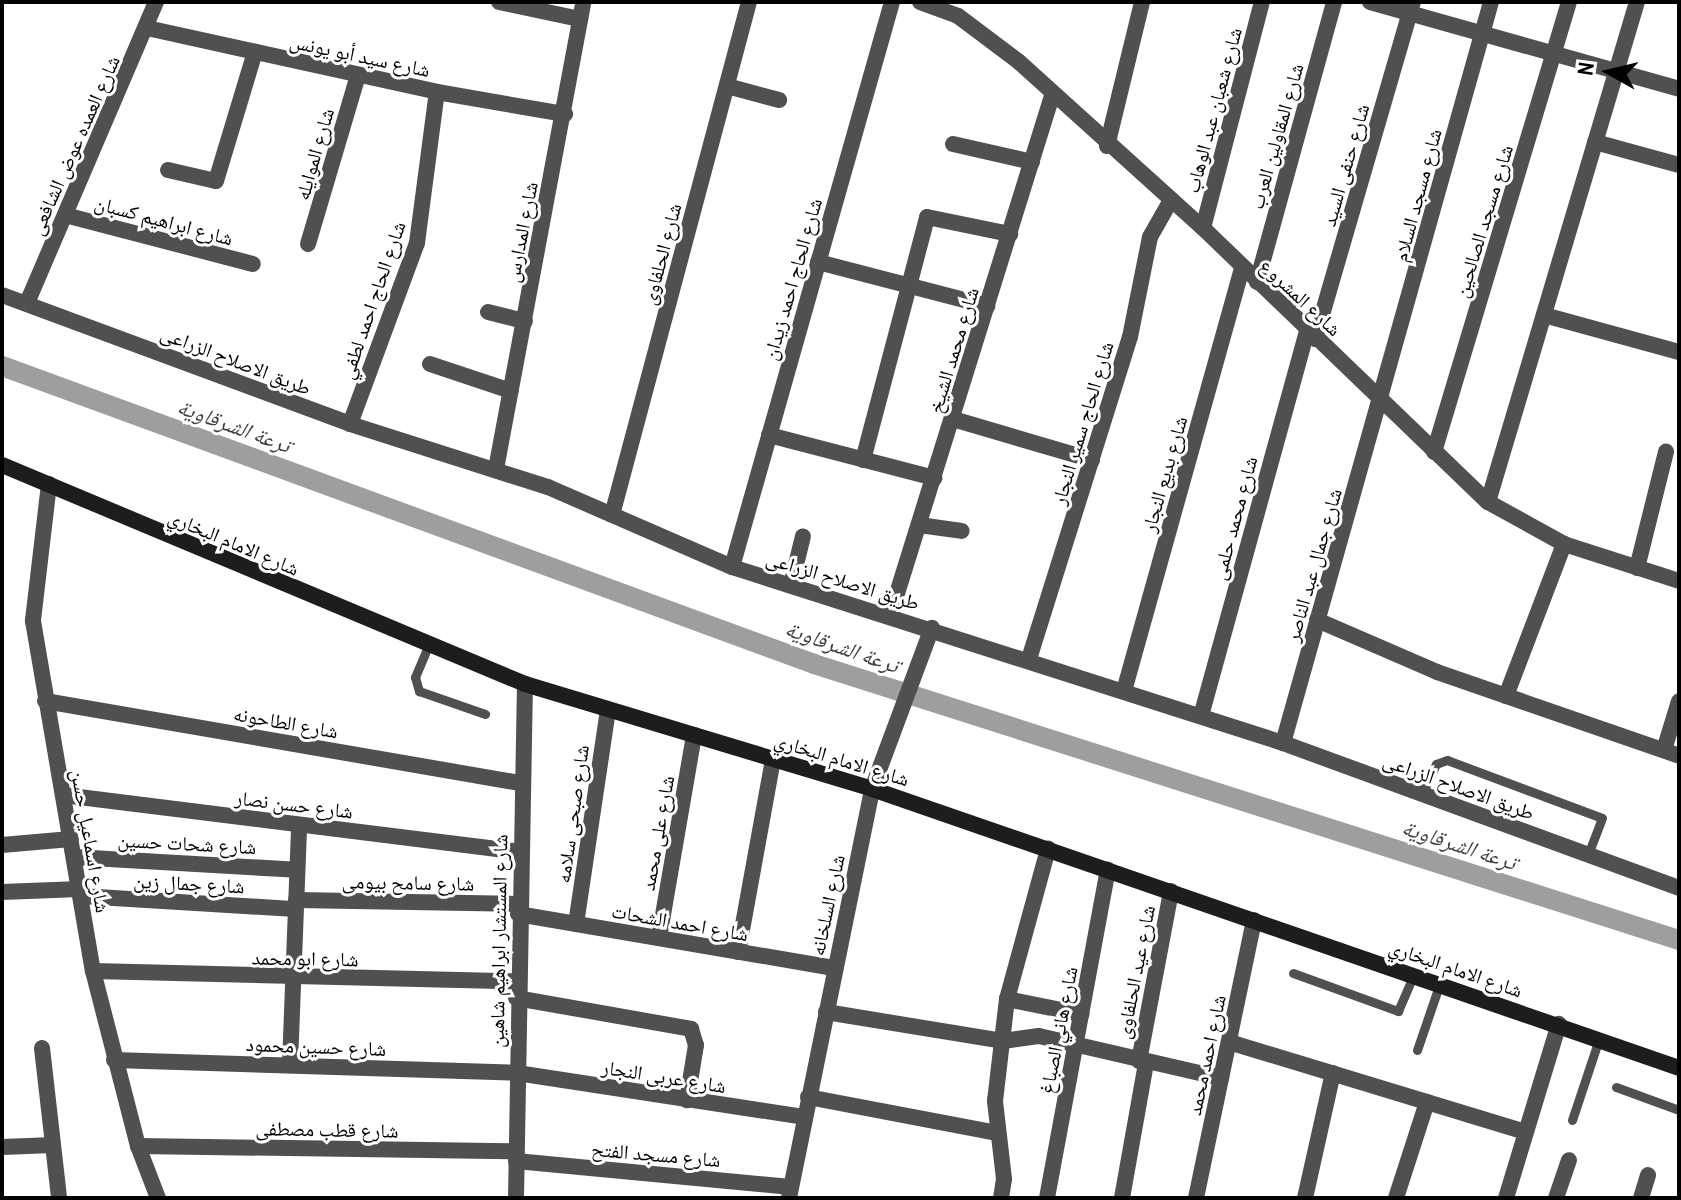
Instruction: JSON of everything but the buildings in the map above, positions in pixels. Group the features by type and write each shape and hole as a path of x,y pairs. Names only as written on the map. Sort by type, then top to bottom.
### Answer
{"street":[{"name":"شارع العمده عوض الشافعى","path":"27,303 156,2"},
{"path":"499,2 580,19"},
{"name":"شارع المدارس","path":"496,469 565,114 583,2"},
{"name":"شارع الحلفاوى","path":"612,515 749,2"},
{"name":"شارع الحاج احمد زيدان","path":"732,567 892,2"},
{"name":"شارع المشروع","path":"920,2 985,32 1107,146 1203,228 1242,269 1488,502 1564,544 1679,581"},
{"path":"1107,146 1142,2"},
{"name":"شارع شعبان عبد الوهاب","path":"1203,228 1262,2"},
{"name":"شارع المقاولين العرب","path":"1257,282 1334,2"},
{"path":"1370,2 1412,7 1482,34 1679,89"},
{"name":"شارع مسجد السلام","path":"1382,399 1491,2"},
{"name":"شارع مسجد الصالحين","path":"1434,452 1569,2"},
{"path":"1488,502 1637,2"},
{"name":"شارع حنفى السيد","path":"1311,334 1412,7"},
{"name":"شارع سيد أبو يونس","path":"147,28 437,92 565,114"},
{"path":"168,170 216,181 255,52"},
{"name":"شارع الموايله","path":"308,244 358,75"},
{"path":"727,86 779,100"},
{"name":"شارع الحاج احمد لطفي","path":"350,424 417,243 437,92"},
{"name":"شارع محمد الشيخ","path":"890,616 1052,96"},
{"path":"1595,142 1679,165"},
{"path":"953,144 1032,162"},
{"name":"شارع الحاج سمير النجار","path":"1029,659 1130,337 1150,237 1171,200"},
{"name":"شارع ابراهيم كسبان","path":"65,215 253,264"},
{"path":"863,460 924,223 932,215 1010,234"},
{"path":"818,262 987,306"},
{"name":"شارع بديع النجار","path":"1124,691 1242,269"},
{"name":"طريق الاصلاح الزراعى","path":"2,295 350,424 496,469 732,567 932,628 1283,743 1679,888"},
{"path":"488,312 525,321"},
{"path":"1544,315 1679,352"},
{"name":"شارع محمد حلمى","path":"1201,716 1311,334"},
{"path":"430,364 511,391"},
{"name":"شارع جمال عبد الناصر","path":"1283,743 1382,399"},
{"path":"953,419 1092,460"},
{"path":"769,435 934,478"},
{"path":"1637,568 1666,452"},
{"name":"شارع الامام البخاري","path":"2,465 525,684 872,789 1679,1068"},
{"name":"شارع اسماعيل حسن","path":"49,484 32,606 45,701 93,971 138,1146 158,1198"},
{"path":"919,525 962,531"},
{"path":"791,585 803,536"},
{"path":"1506,696 1564,544"},
{"path":"1317,620 1506,696 1671,753 1679,701"},
{"name":"شارع السلخانه","path":"790,1192 872,789 932,628"},
{"name":"شارع المستشار ابراهيم شاهين","path":"516,1198 516,990 525,684"},
{"name":"شارع الطاحونه","path":"45,701 520,783"},
{"name":"شارع صبحى سلامه","path":"576,924 608,709"},
{"name":"شارع على محمد","path":"659,938 694,735"},
{"path":"738,952 773,759"},
{"name":"شارع حسن نصار","path":"63,795 520,852"},
{"path":"290,1064 299,825"},
{"path":"2,845 71,839"},
{"path":"1001,1198 1004,1179 997,1133 1007,999 1048,849"},
{"name":"شارع شحات حسين","path":"74,857 297,870"},
{"name":"شارع هاني الصباغ","path":"1047,1198 1108,870"},
{"name":"شارع عيد الحلفاوى","path":"1122,1198 1171,891"},
{"name":"شارع جمال زين","path":"2,892 296,904"},
{"name":"شارع سامح بيومى","path":"296,904 518,909"},
{"name":"شارع احمد الشحات","path":"518,909 576,924 835,968"},
{"name":"شارع احمد محمد","path":"1196,1198 1254,920"},
{"name":"شارع ابو محمد","path":"93,971 516,990 684,1025 691,1029 696,1045 687,1100"},
{"path":"1007,999 1081,1014"},
{"path":"826,1012 1003,1041 1039,1036 1221,1078"},
{"path":"1506,1198 1559,1024"},
{"path":"1229,1042 1526,1132"},
{"path":"42,1048 59,1198"},
{"name":"شارع حسين محمود","path":"114,1060 517,1073"},
{"name":"شارع عربى النجار","path":"517,1073 804,1117"},
{"path":"1305,1198 1333,1073"},
{"path":"808,1097 997,1133"},
{"path":"1396,1198 1427,1102"},
{"path":"2,1147 53,1145"},
{"name":"شارع قطب مصطفى","path":"138,1146 516,1156"},
{"name":"شارع مسجد الفتح","path":"516,1156 790,1192"},
{"path":"1556,1198 1569,1160"},
{"path":"1641,1198 1648,1175"}],"lane":[{"path":"429,644 415,677 419,691 485,714"},
{"path":"1422,794 1436,764 1447,760 1602,818 1588,854"},
{"path":"1293,973 1398,1011 1414,974"},
{"path":"1417,1050 1440,983"},
{"path":"1572,1120 1599,1039"},
{"path":"1616,1087 1679,1110"}],"waterway":[{"name":"ترعة الشرقاوية","path":"2,366 814,664 1679,940"}]}
